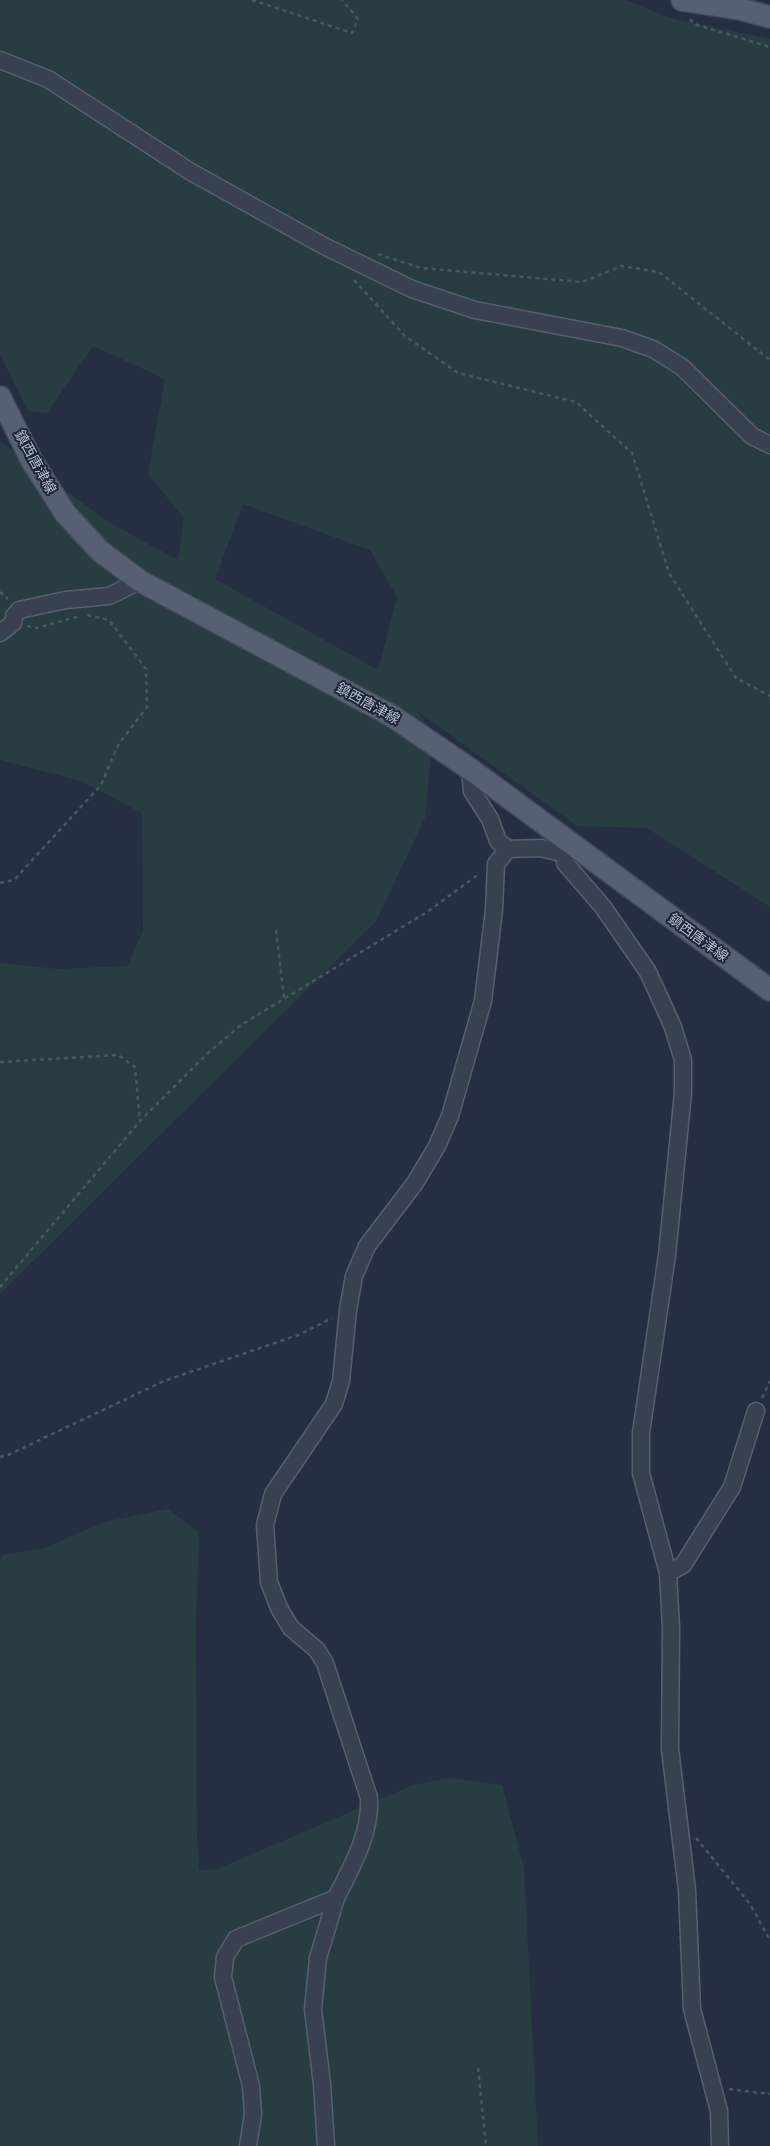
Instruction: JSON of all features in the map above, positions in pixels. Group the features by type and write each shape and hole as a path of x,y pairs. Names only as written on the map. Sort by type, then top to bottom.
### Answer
{"main road":[{"path":"686,9 740,9 770,16"},
{"name":"鎮西唐津線","path":"0,397 32,461 65,513 100,551 140,581 392,716 470,769 569,849 770,990"}],"street":[{"path":"0,60 48,79 191,172 324,246 412,289 475,310 622,338 653,349 682,368 752,436 770,444"},
{"path":"0,633 13,623 14,616 19,610 66,600 110,596 140,581"},
{"path":"470,769 472,791 490,819 498,841 508,848 569,849 565,863 603,907 648,972 673,1027 683,1060 683,1093 667,1255 641,1433 641,1473 668,1574 671,1628 670,1749 687,1890 692,2009 719,2111 720,2146"},
{"path":"326,2146 322,2084 313,2009 318,1958 336,1898 360,1849 370,1816 369,1798 325,1663 318,1650 291,1628 279,1608 269,1582 265,1525 273,1494 334,1404 341,1381 348,1310 354,1276 367,1246 415,1183 437,1146 450,1116 484,1001 494,910 496,864 508,848"},
{"path":"668,1574 683,1565 732,1487 756,1411"},
{"path":"248,2146 252,2114 251,2086 223,1977 224,1957 236,1939 336,1898"}],"path":[{"path":"252,0 352,33 358,19 342,0"},
{"path":"686,9 694,24 770,47"},
{"path":"376,253 421,268 582,282 622,266 658,272 770,360"},
{"path":"349,274 405,336 458,373 576,402 632,453 669,572 736,678 770,696"},
{"path":"0,883 14,880 101,785 118,745 147,707 146,669 109,620 84,614 37,628 13,623"},
{"path":"0,1287 140,1120 208,1053 242,1025 428,912 496,864"},
{"path":"276,930 284,998"},
{"path":"0,1062 118,1055 134,1067 140,1120"},
{"path":"0,1457 8,1455 164,1381 302,1334 348,1310"},
{"path":"696,1838 750,1904 770,1940"},
{"path":"478,2068 486,2146"},
{"path":"713,2088 770,2094"}],"green space":[{"path":"0,0 626,0 670,18 770,39 770,907 647,828 577,826 417,711 433,733 425,818 376,921 0,1294 0,963 58,969 127,966 143,931 142,813 81,781 0,760 0,441 105,520 178,560 184,518 148,474 165,379 93,346 47,413 28,411 0,355","holes":["243,504 370,550 397,597 378,670 215,579"]},
{"path":"168,1509 199,1533 196,1622 197,1836 199,1870 217,1869 413,1785 450,1778 502,1785 524,1868 538,2146 0,2146 0,1562 2,1555 45,1548 104,1522"}]}
